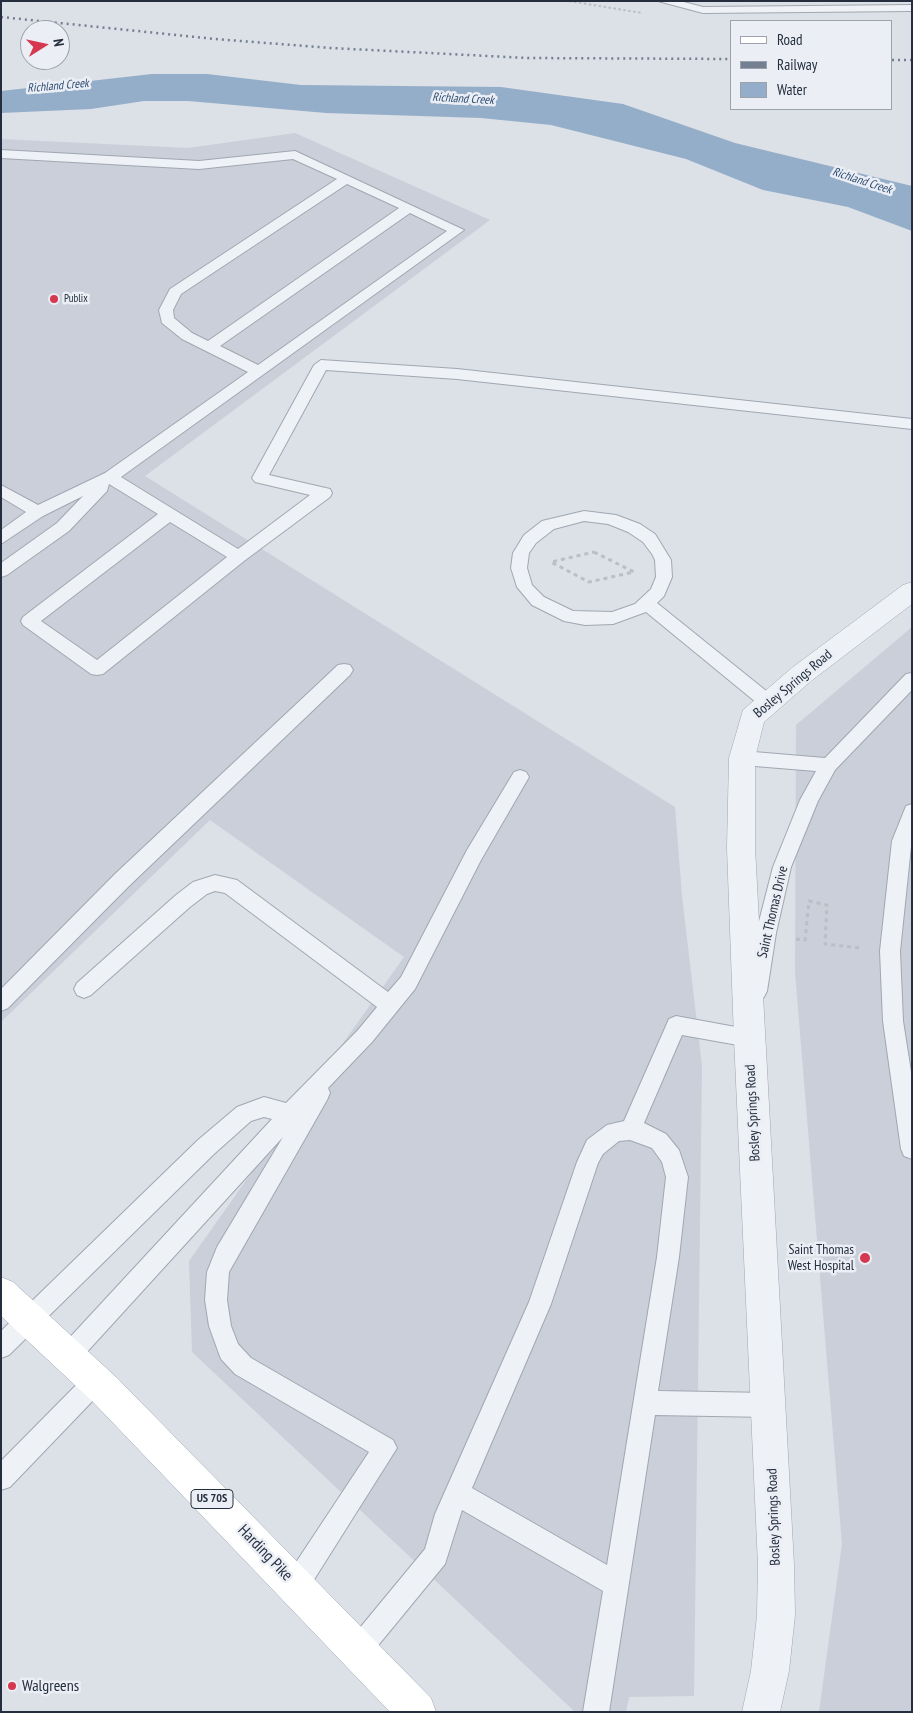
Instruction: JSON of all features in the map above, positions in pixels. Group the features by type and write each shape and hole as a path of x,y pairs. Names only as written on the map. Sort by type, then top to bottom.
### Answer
{"main road":[{"name":"Harding Pike","path":"1,1293 96,1381 296,1585 417,1712"}],"street":[{"name":"Bosley Springs Road","path":"761,1712 770,1671 776,1615 769,1405 749,1038 741,848 742,758 752,717 802,674 912,591"}],"lane":[{"path":"664,1 703,10 912,8"},
{"path":"706,1 745,10"},
{"path":"1,154 199,165 295,155 457,230 110,477 37,512 1,538"},
{"path":"259,371 187,336 167,320 166,310 175,292 346,179"},
{"path":"210,347 408,208"},
{"path":"168,515 29,621 97,669 238,557 324,493 260,478 321,365 457,374 912,424"},
{"path":"110,477 238,557"},
{"path":"1,571 63,526 110,477"},
{"path":"1,490 37,512"},
{"path":"595,517 616,520 634,528 654,544 663,560 664,577 661,586 647,604 635,612 604,620 585,619 557,612 538,602 525,586 519,568 524,547 536,532 564,520 595,517"},
{"path":"647,604 769,703"},
{"path":"1,1002 122,880 344,670"},
{"name":"Saint Thomas Drive","path":"749,1038 766,933 782,867 810,800 829,765 912,679"},
{"path":"742,758 829,765"},
{"path":"68,1356 290,1114 335,1068 408,983 474,855 520,777"},
{"path":"912,811 901,841 890,951 893,1021 912,1149"},
{"path":"84,989 182,901 200,888 215,883 230,886 390,1005"},
{"path":"631,1130 676,1025 749,1038"},
{"path":"296,1585 385,1448 243,1366 229,1351 220,1326 216,1300 218,1272 225,1255 335,1068"},
{"path":"1,1347 31,1320 199,1153 244,1114 264,1107 290,1114"},
{"path":"358,1650 436,1555 444,1523 540,1304 588,1162 595,1147 614,1132 631,1130 644,1133 659,1141 671,1157 677,1177 668,1257 646,1403 596,1712"},
{"path":"1,1478 96,1381"},
{"path":"646,1403 769,1405"},
{"path":"457,1493 617,1585"}],"path":[{"path":"569,1 647,14"},
{"path":"594,552 634,572 589,582 551,562 594,552"},
{"path":"766,933 805,940 809,900 827,905 825,944 890,951"}],"shaded area":[{"path":"295,133 490,220 145,476 675,807 682,896 702,1066 694,1696 629,1697 626,1712 575,1712 192,1352 189,1261 404,957 210,820 1,1022 1,139 188,148"},
{"name":"Saint Thomas West Hospital","path":"912,627 912,1712 819,1712 842,1544 795,972 796,725"}],"water":[{"name":"Richland Creek","path":"152,74 207,74 301,85 501,87 623,104 735,143 912,186 912,231 848,207 763,190 686,159 551,125 481,118 326,113 188,101 144,101 91,109 1,113 1,91"}],"railway":[{"path":"1,17 215,39 331,48 527,58 730,59"},
{"path":"893,60 912,60"}],"place":[{"name":"Publix","path":"54,299"},
{"name":"Saint Thomas West Hospital","path":"865,1258"},
{"name":"Walgreens","path":"12,1686"}]}
